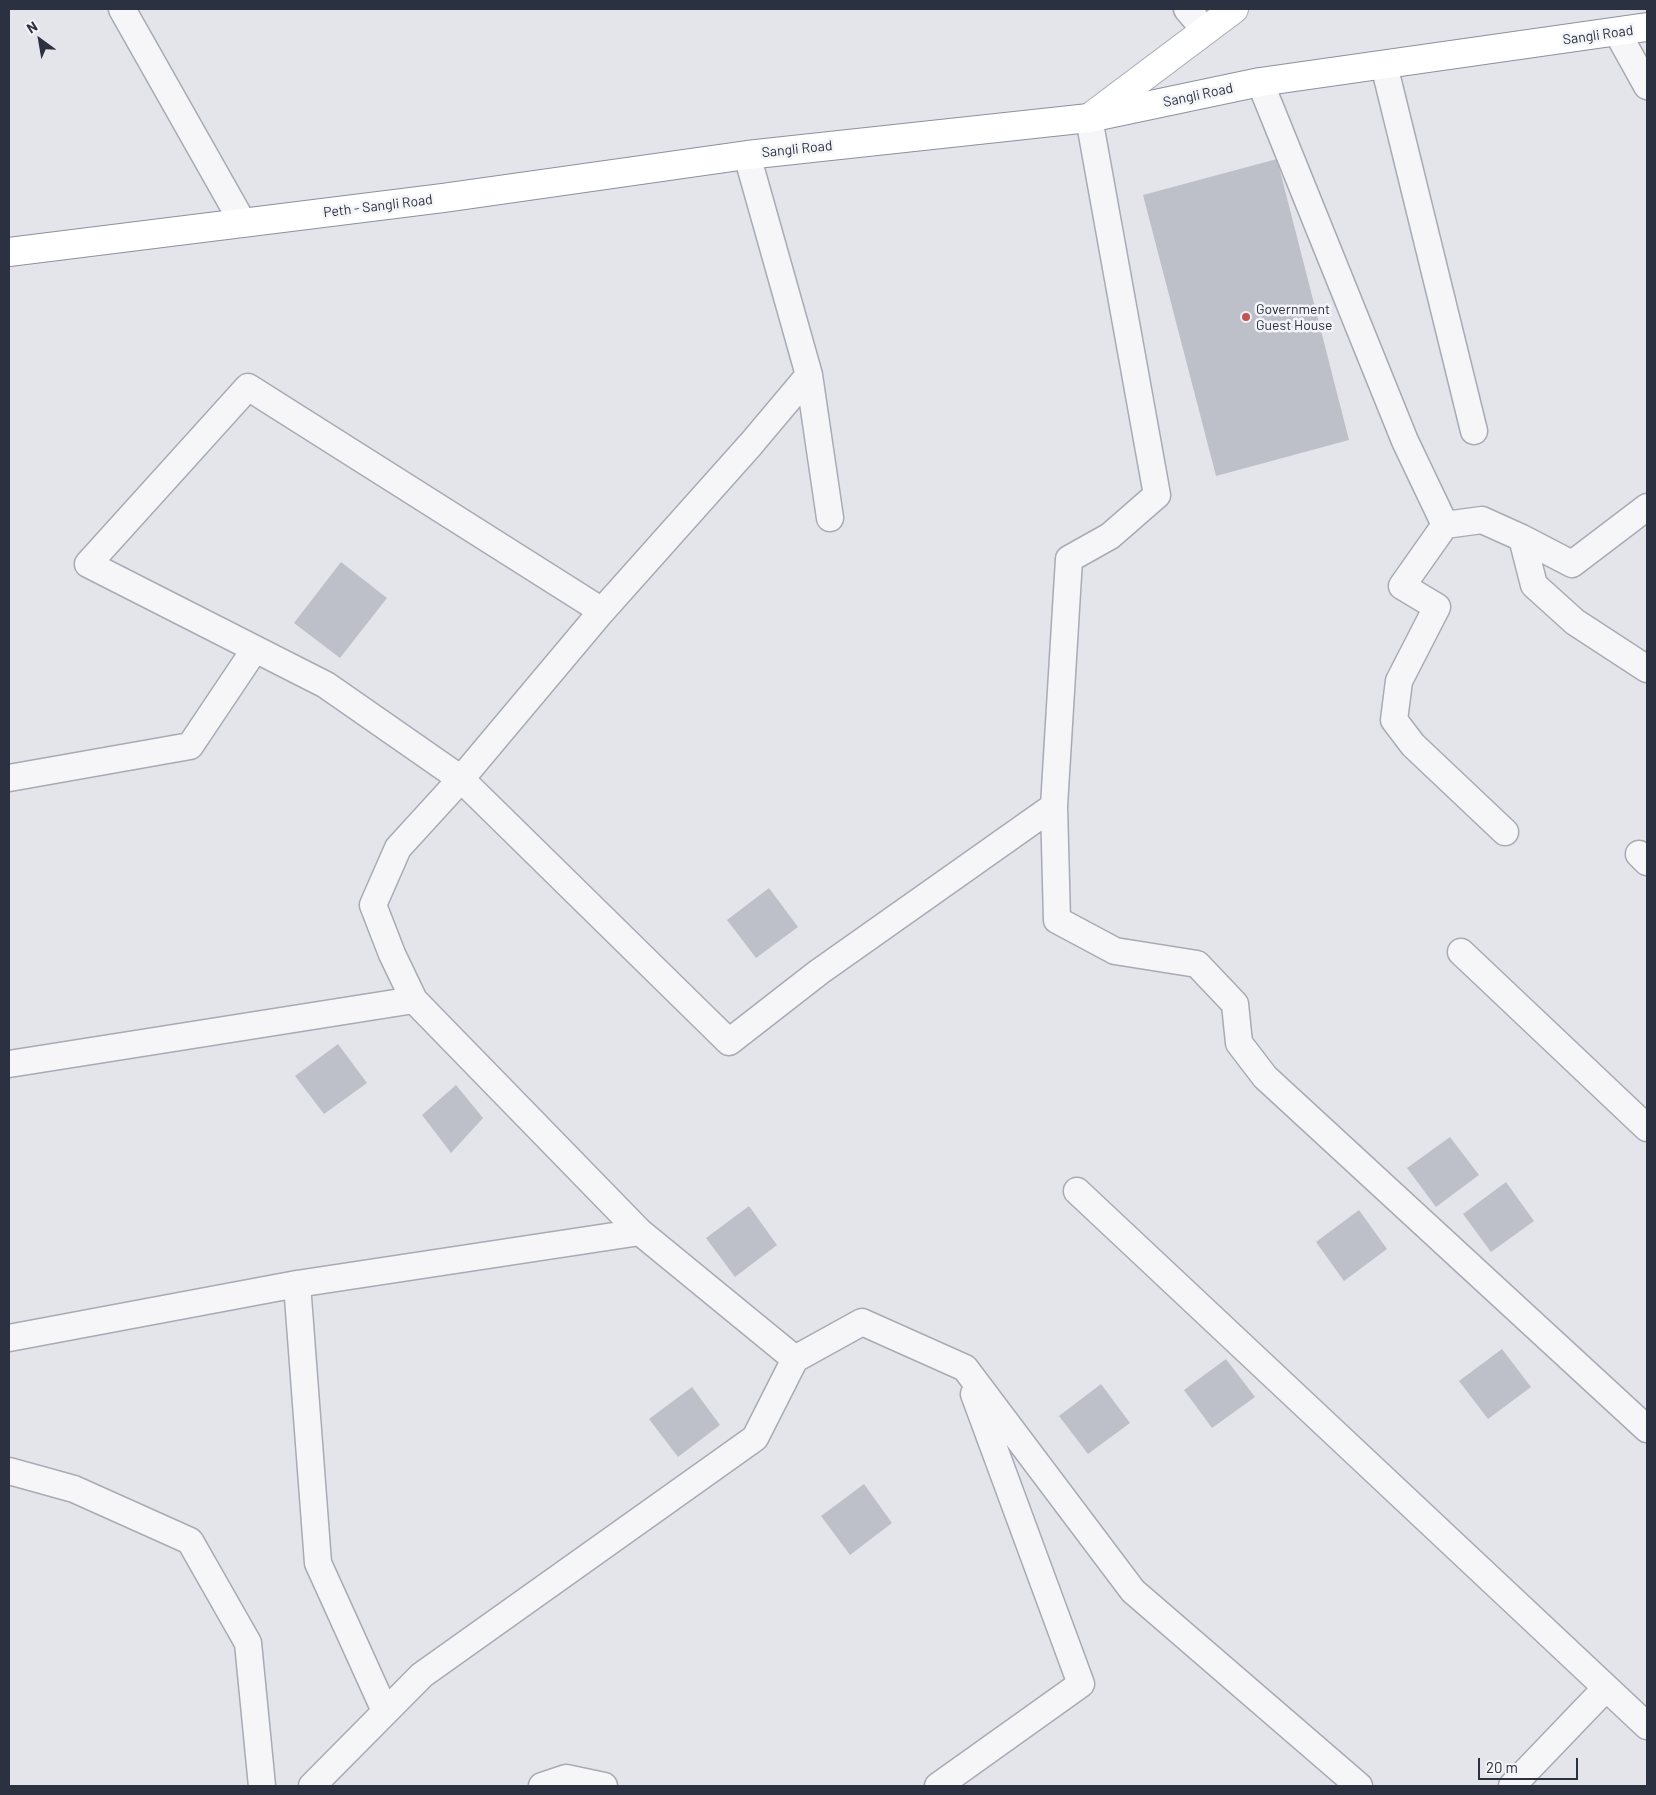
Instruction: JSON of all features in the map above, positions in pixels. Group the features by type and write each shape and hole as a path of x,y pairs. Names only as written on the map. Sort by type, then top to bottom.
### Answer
{"main road":[{"path":"1089,118 1234,9"},
{"name":"Sangli Road","path":"747,155 1089,118 1260,82 1647,28"},
{"name":"Peth - Sangli Road","path":"9,252 443,198 747,155"}],"street":[{"path":"122,9 243,223"},
{"path":"1187,9 1205,30"},
{"path":"1617,32 1647,86"},
{"path":"1384,65 1474,431"},
{"path":"1260,82 1404,440 1445,525"},
{"path":"1089,118 1157,495 1110,536 1068,559 1054,806 1057,920 1115,951 1197,964 1235,1004 1239,1043 1265,1077 1647,1429"},
{"path":"747,155 809,375 830,518"},
{"path":"795,1359 640,1232 414,1000 392,954 374,905 398,848 461,779 602,611 751,444 809,375"},
{"path":"602,611 248,387 88,564 326,685 461,779 729,1042 804,982 1054,806"},
{"path":"1505,832 1413,745 1394,720 1399,681 1437,607 1402,586 1445,525 1482,520 1572,564 1647,508"},
{"path":"1522,538 1534,586 1575,622 1647,669"},
{"path":"9,778 190,746 255,649"},
{"path":"1461,952 1647,1128"},
{"path":"9,1064 414,1000"},
{"path":"1077,1191 1647,1726"},
{"path":"9,1338 297,1284 640,1232"},
{"path":"297,1284 318,1563 386,1712"},
{"path":"312,1786 422,1675 754,1438 795,1359 862,1322 965,1368 1133,1591 1359,1786"},
{"path":"938,1786 1081,1684 965,1368"},
{"path":"9,1470 74,1489 190,1541 248,1643 262,1786"},
{"path":"1512,1786 1606,1688"},
{"path":"542,1786 566,1778 604,1786"}],"building":[{"name":"Government Guest House","path":"1277,159 1349,440 1216,476 1143,195"},
{"path":"341,562 387,598 340,658 294,623"},
{"path":"769,888 798,927 756,958 727,920"},
{"path":"338,1044 367,1083 324,1114 295,1076"},
{"path":"456,1085 483,1118 451,1153 422,1115"},
{"path":"1450,1137 1479,1175 1436,1207 1407,1168"},
{"path":"1506,1182 1534,1221 1491,1252 1463,1214"},
{"path":"749,1206 777,1245 735,1277 706,1238"},
{"path":"1359,1210 1387,1249 1344,1281 1316,1242"},
{"path":"1502,1349 1531,1387 1488,1419 1459,1381"},
{"path":"1226,1359 1255,1397 1212,1428 1184,1390"},
{"path":"1101,1384 1130,1423 1088,1454 1059,1416"},
{"path":"692,1387 720,1425 678,1457 649,1419"},
{"path":"864,1484 892,1523 850,1555 821,1516"}],"place":[{"name":"Government Guest House","path":"1246,317"}]}
